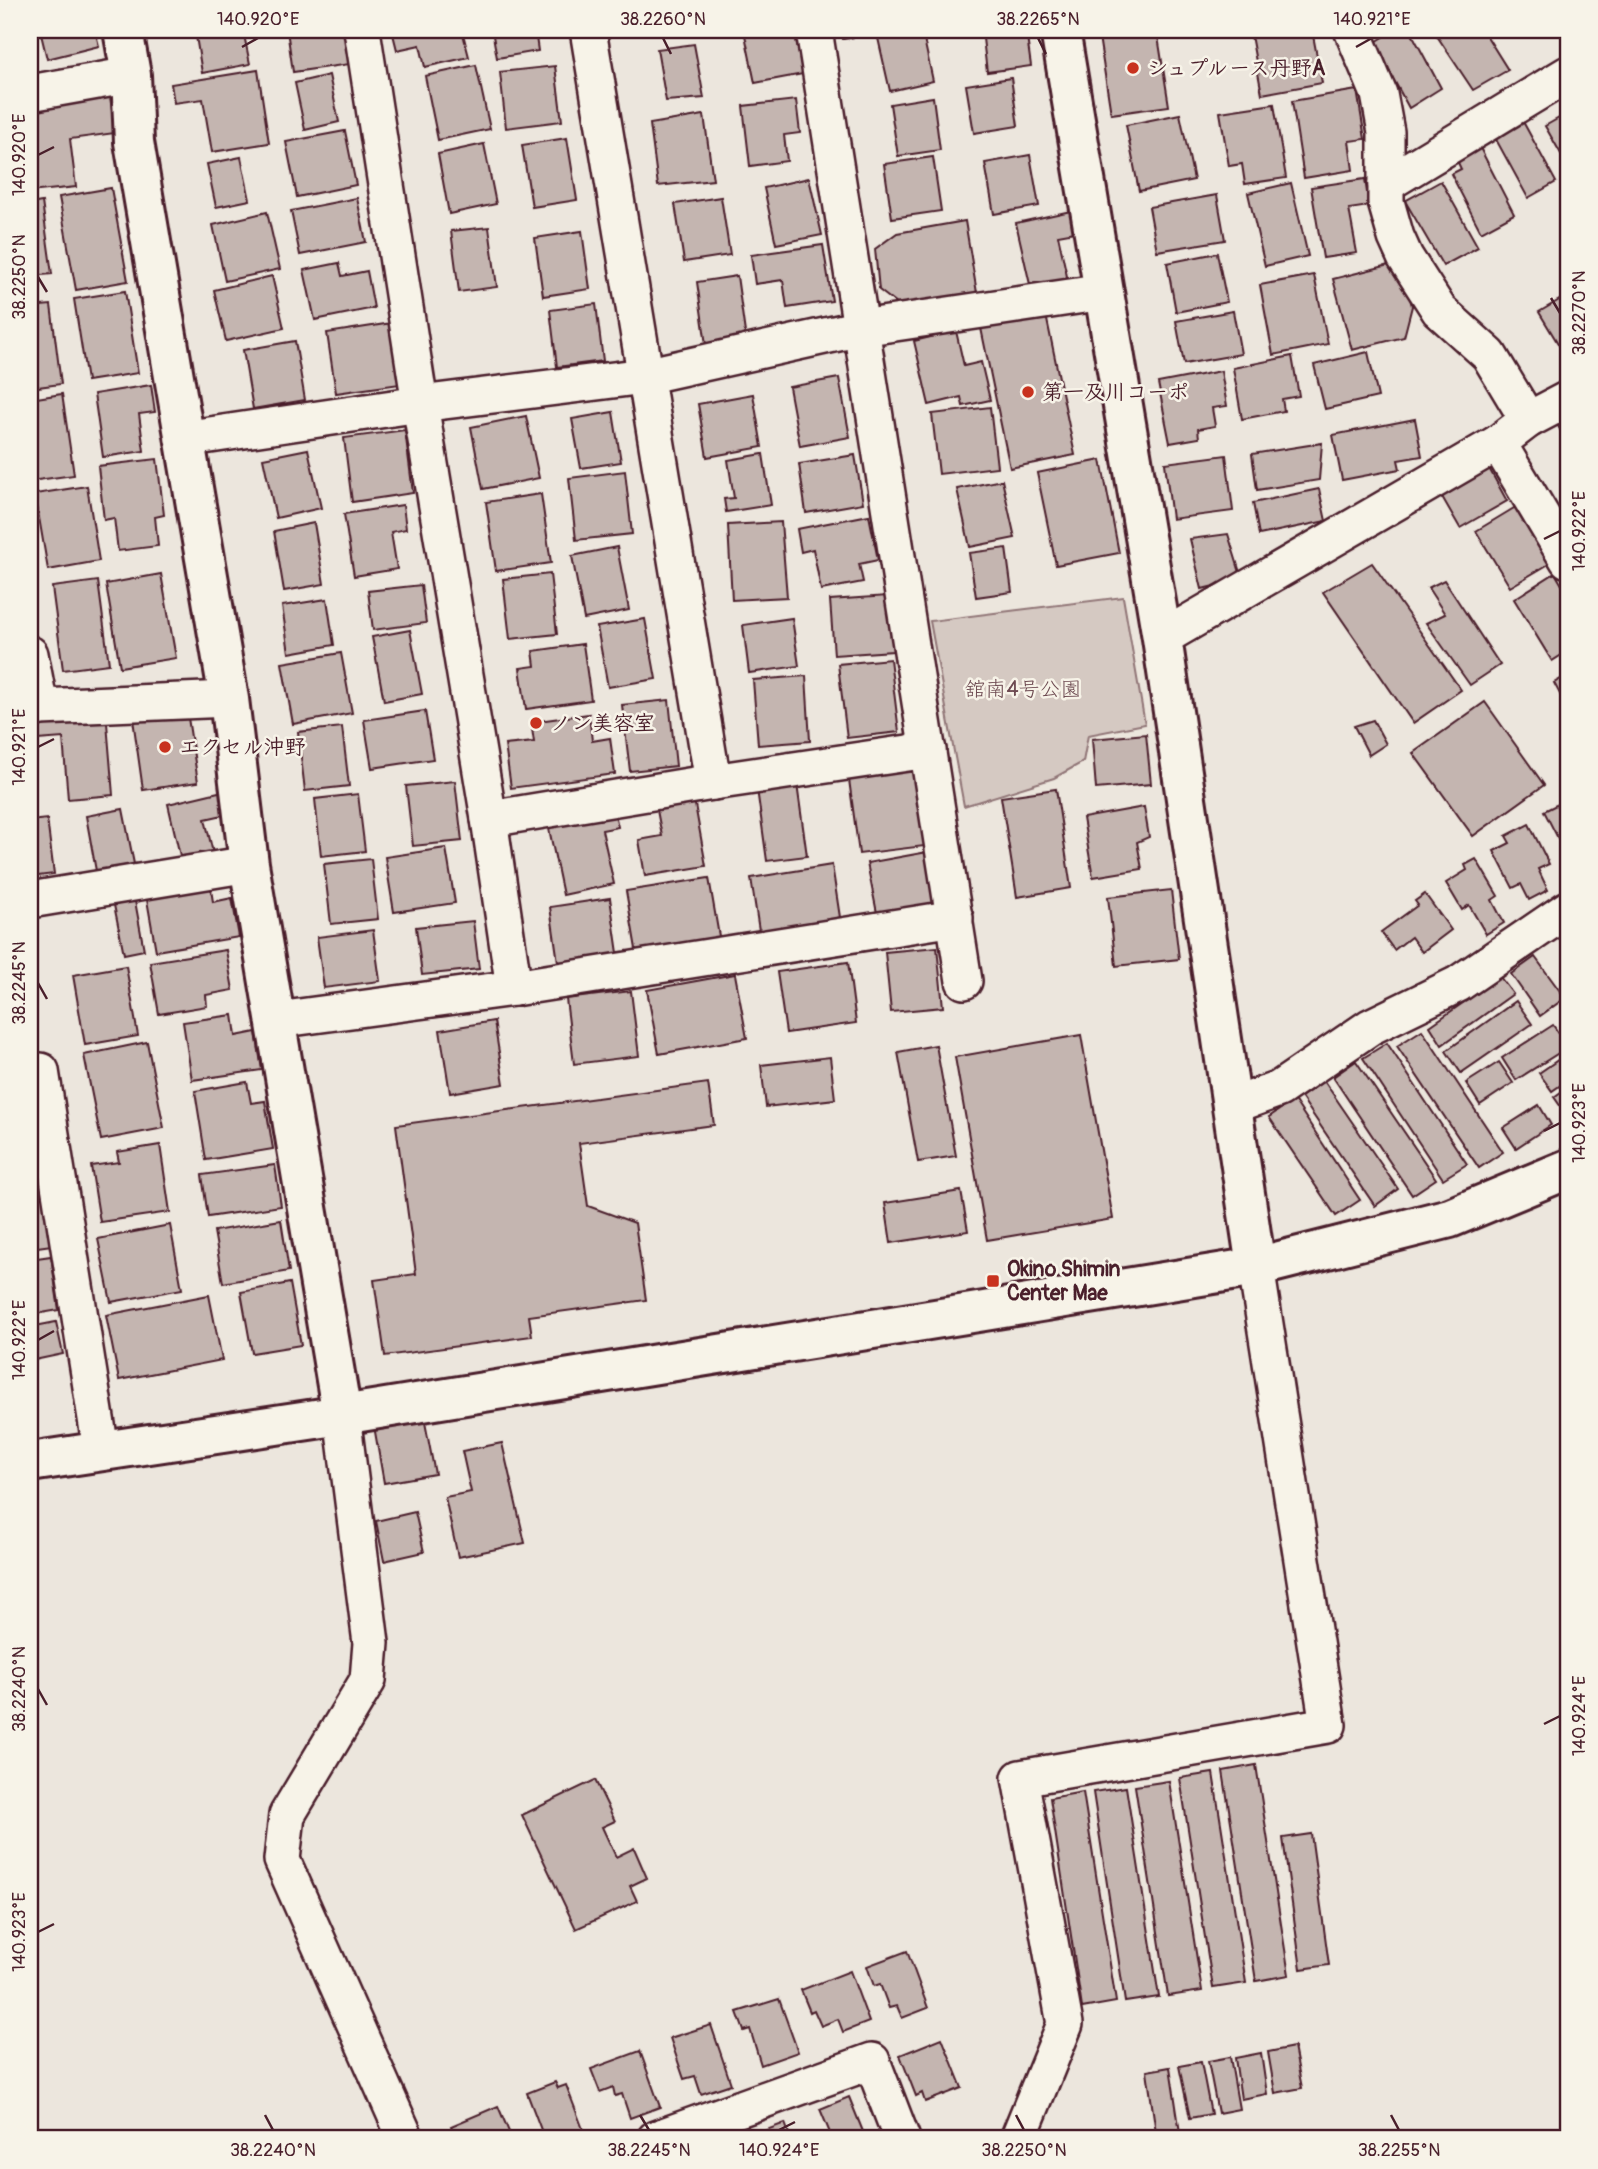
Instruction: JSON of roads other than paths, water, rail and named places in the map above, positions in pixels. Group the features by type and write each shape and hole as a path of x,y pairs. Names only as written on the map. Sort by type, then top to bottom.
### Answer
{"street":[{"path":"123,30 131,75 134,142 229,699 249,864 342,1415 371,1643 368,1680 287,1815 282,1860 406,2139"},
{"path":"362,30 420,404 489,819 513,988"},
{"path":"588,30 713,782"},
{"path":"814,30 964,981"},
{"path":"1018,2139 1065,2024 1020,1777 1328,1725 1162,638 1060,30"},
{"path":"1352,30 1379,94 1387,132 1386,202 1405,257 1439,310 1489,355 1528,420"},
{"path":"1386,184 1568,74"},
{"path":"30,93 131,75"},
{"path":"183,439 420,404 645,376 861,328 1104,292"},
{"path":"1162,638 1498,443 1528,420 1568,399"},
{"path":"1498,443 1568,560"},
{"path":"30,654 35,709 229,699"},
{"path":"489,819 928,750"},
{"path":"30,900 249,864"},
{"path":"1232,1106 1279,1089 1370,1027 1458,984 1568,908"},
{"path":"277,1020 513,988 955,918"},
{"path":"30,1073 41,1071 101,1450"},
{"path":"30,1462 342,1415 1256,1267 1450,1218 1568,1169"},
{"path":"655,2139 872,2061 902,2139"}],"place":[{"name":"シュプルース丹野A","path":"1133,68"},
{"name":"第一及川コーポ","path":"1028,392"},
{"name":"ノン美容室","path":"536,723"},
{"name":"エクセル沖野","path":"165,747"},
{"name":"Okino Shimin Center Mae","path":"993,1281"}],"park label":[{"name":"舘南4号公園","path":"1023,689"}]}
